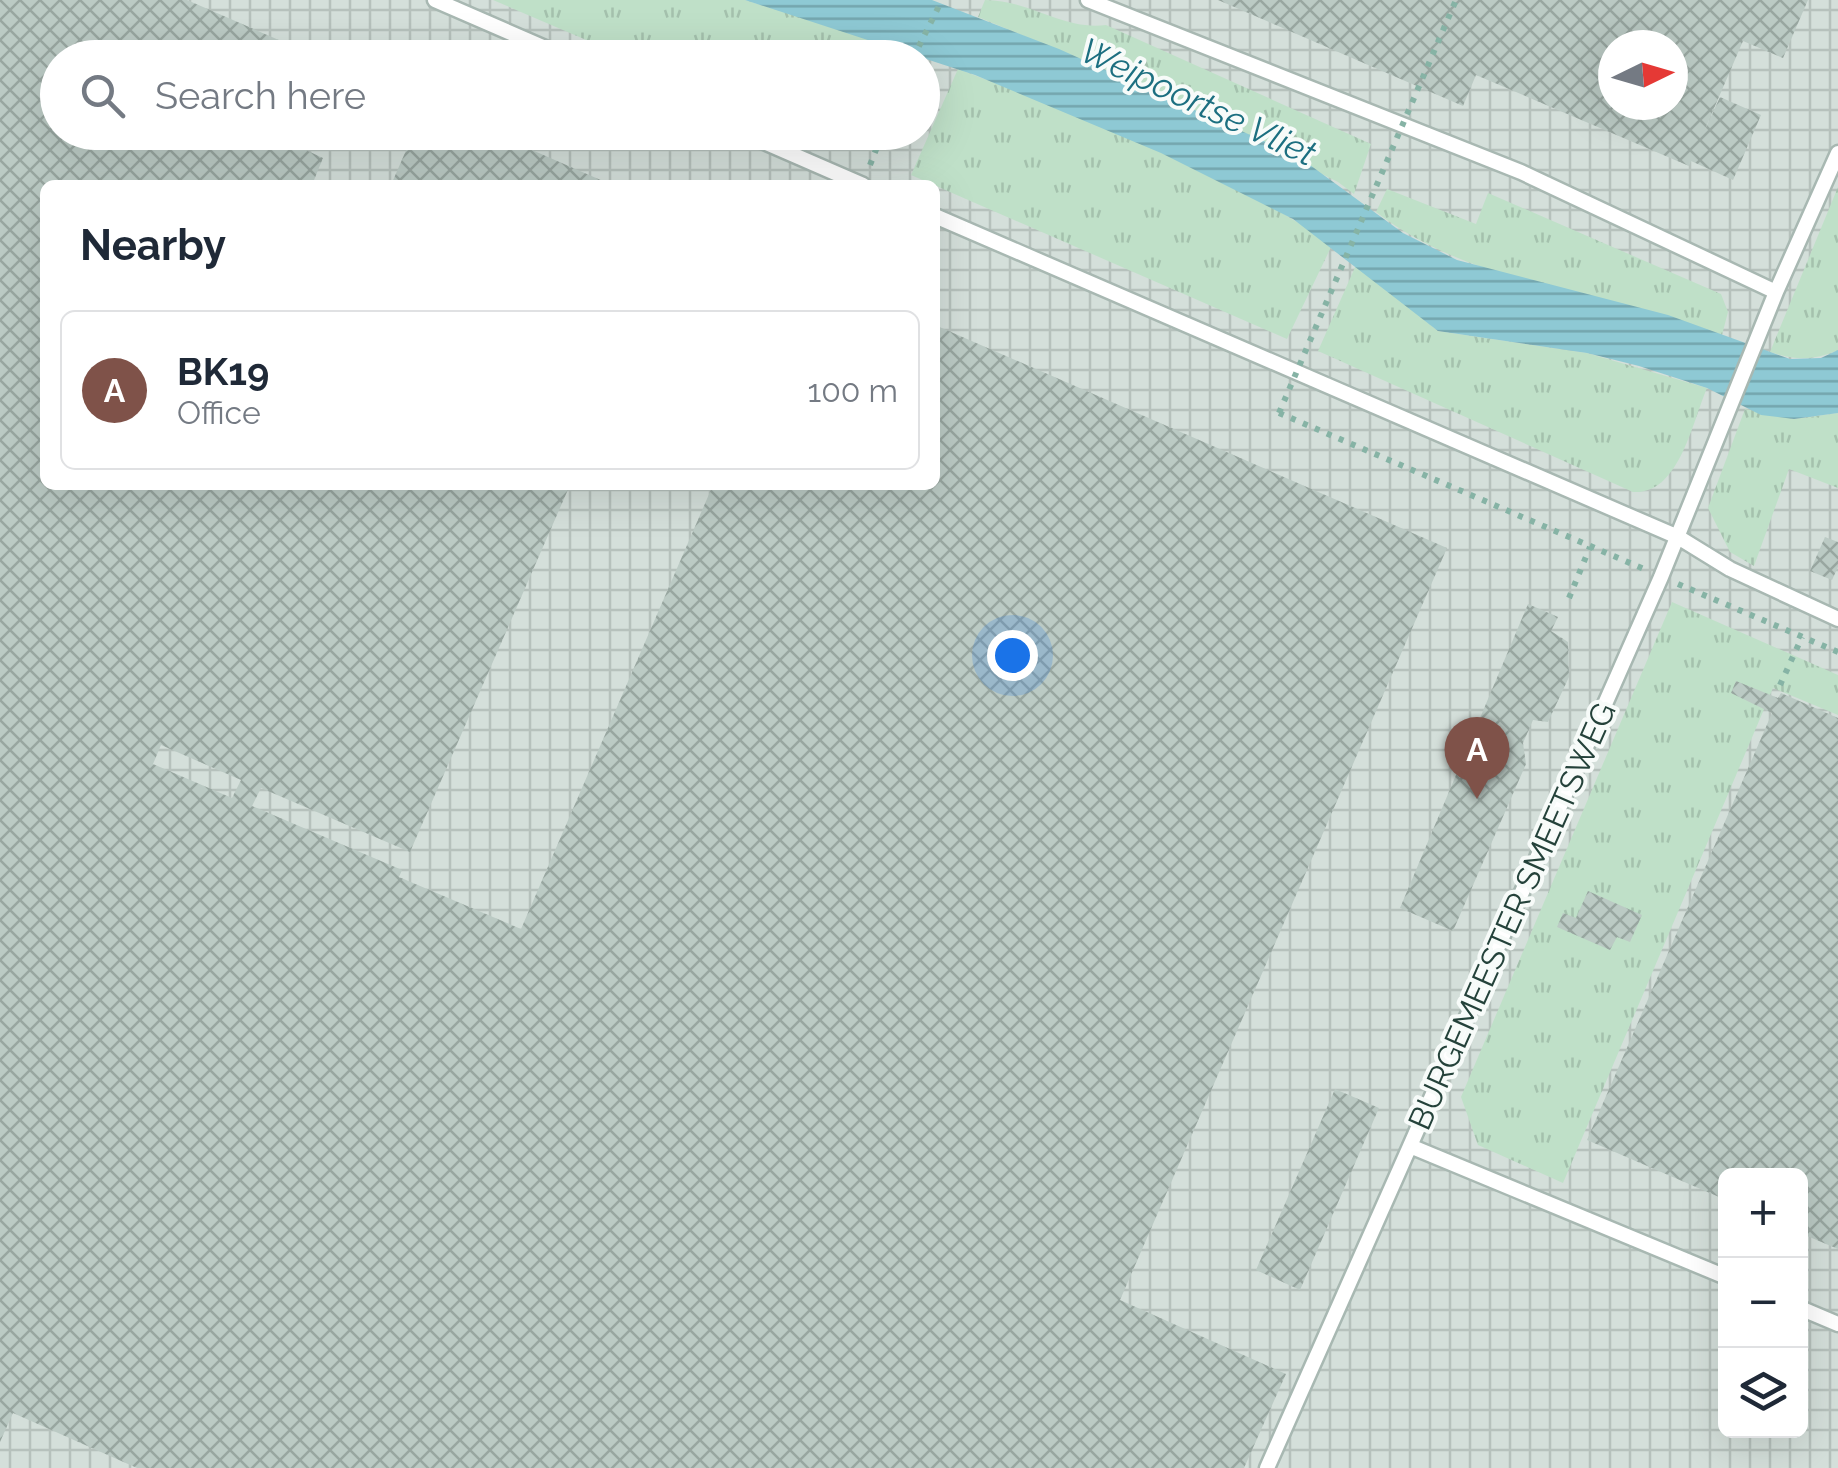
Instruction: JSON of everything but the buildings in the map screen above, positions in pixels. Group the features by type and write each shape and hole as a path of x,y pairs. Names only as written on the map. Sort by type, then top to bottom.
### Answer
{"lane":[{"path":"435,0 527,40"},
{"path":"1088,0 1522,172 1776,292"},
{"path":"782,150 851,180"},
{"name":"BURGEMEESTER SMEETSWEG","path":"1718,1274 1410,1146 1661,577 1776,292 1838,154"},
{"path":"940,218 1678,537 1730,569 1838,619"},
{"path":"1267,1468 1410,1146"},
{"path":"1808,1311 1838,1324"}],"path":[{"path":"1456,0 1279,414 1838,652"},
{"path":"922,40 941,2"},
{"path":"864,180 876,150"},
{"path":"1569,598 1590,547"},
{"path":"1780,685 1802,636"}],"shaded area":[{"path":"0,0 1838,0 1838,1468 0,1468"}],"green space":[{"path":"493,0 745,0 873,40 586,40"},
{"path":"985,0 1017,5 1076,24 1106,25 1371,144 1354,194 1338,182 1149,88 978,17"},
{"path":"958,69 1103,125 1198,168 1332,245 1287,339 940,188 940,180 911,175 922,150 940,150 940,110"},
{"path":"1838,187 1838,350 1804,358 1770,352"},
{"path":"1387,189 1476,224 1488,193 1721,294 1728,312 1722,335 1543,286 1456,257 1376,212"},
{"path":"1356,265 1438,331 1587,353 1707,388 1673,470 1649,490 1633,492 1318,351"},
{"path":"1745,409 1794,419 1838,413 1838,488 1789,469 1754,566 1730,552 1708,508"},
{"path":"1672,602 1838,675 1838,715 1773,688 1563,1183 1478,1145 1461,1097"}],"water":[{"path":"745,0 932,0 1059,49 1299,157 1403,233 1457,260 1668,315 1790,359 1821,358 1838,350 1838,413 1794,419 1761,415 1707,388 1639,366 1587,353 1438,331 1293,219 1161,153 940,64 940,40 868,40"}],"place":[{"name":"BK19","path":"1477,799"}],"water label":[{"name":"Weipoortse Vliet","path":"1198,102"}]}
